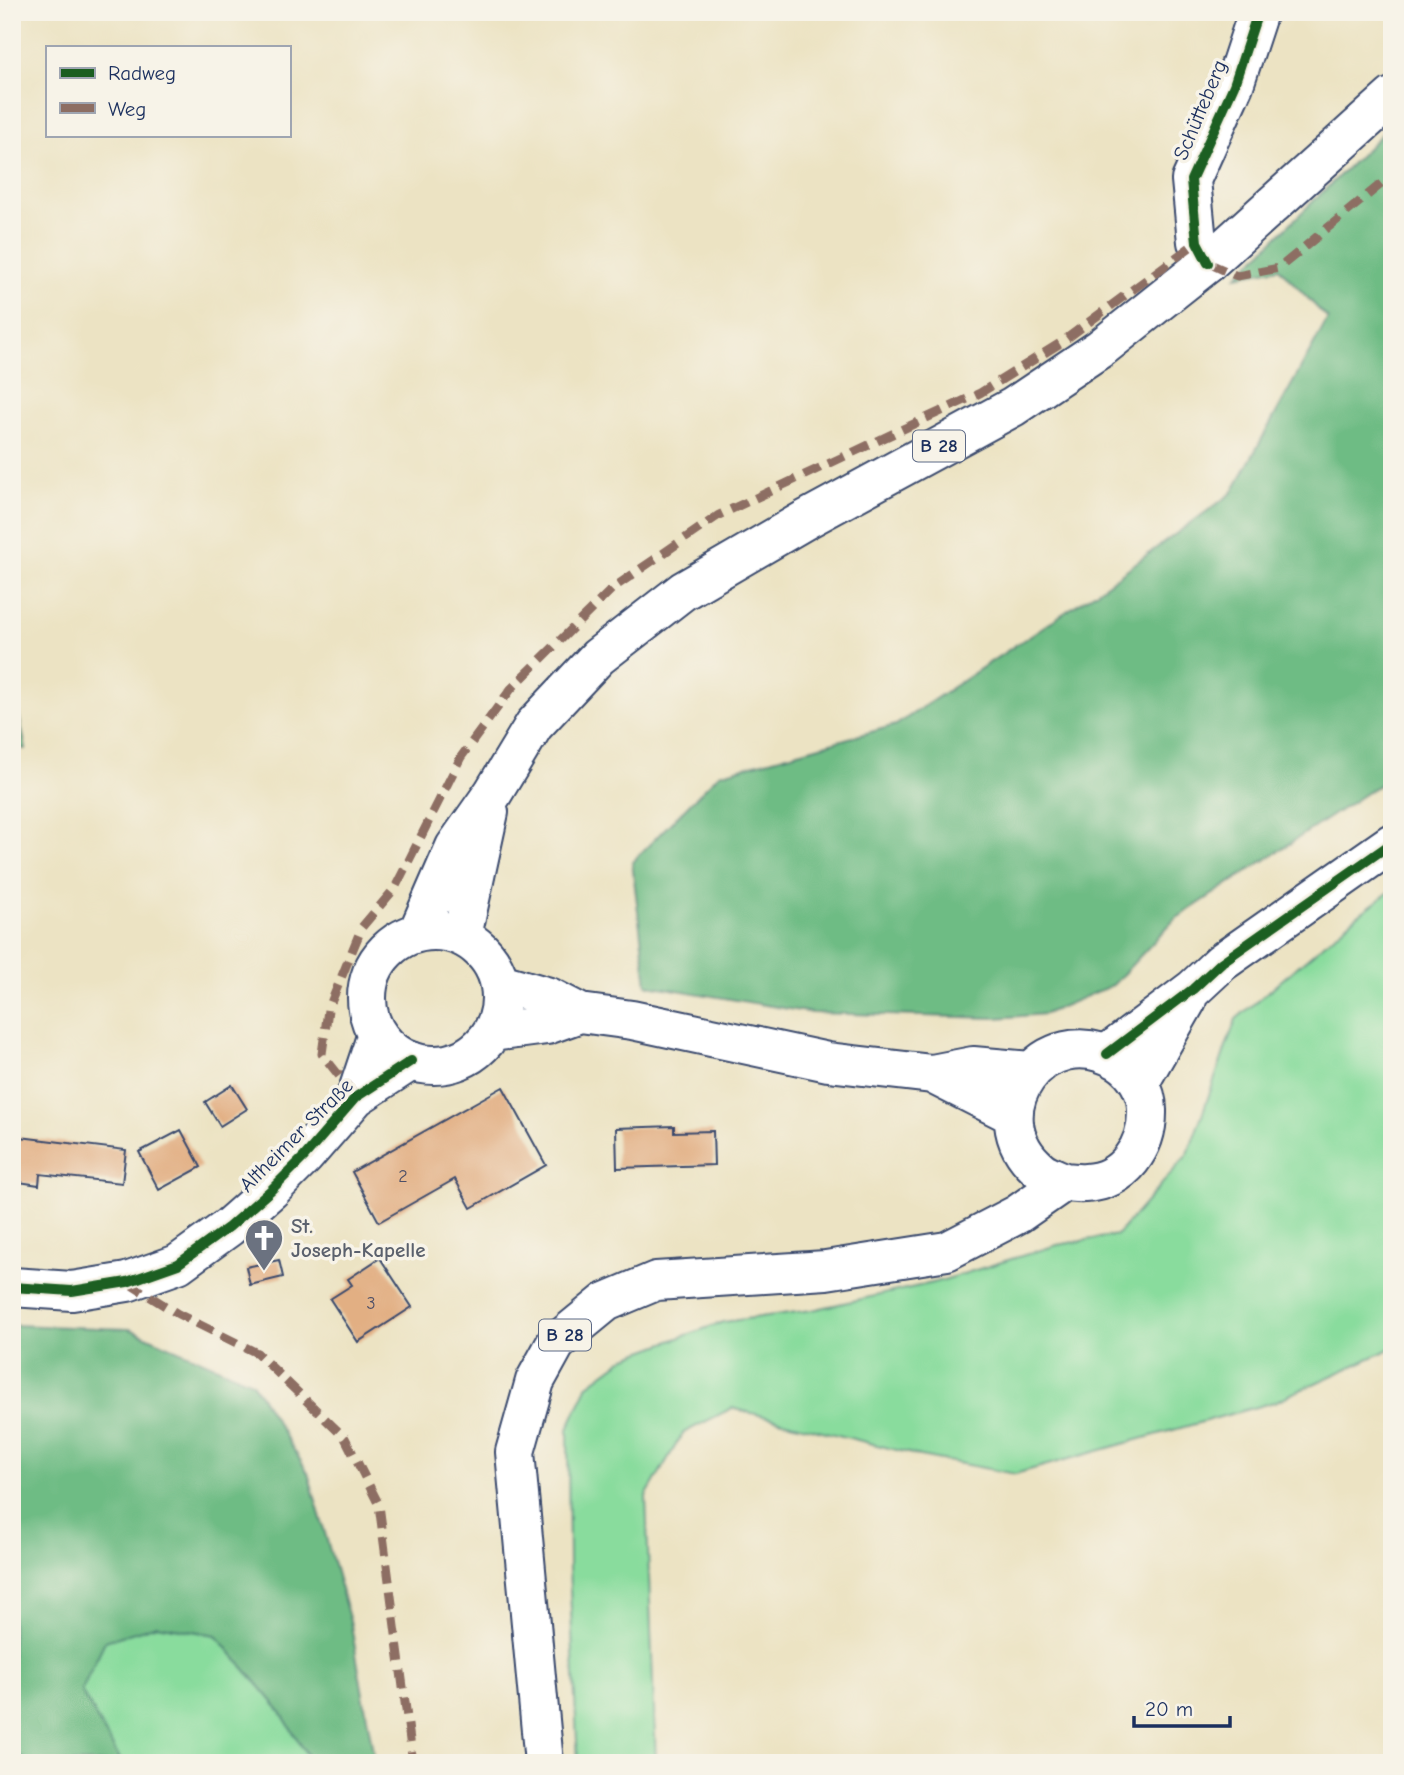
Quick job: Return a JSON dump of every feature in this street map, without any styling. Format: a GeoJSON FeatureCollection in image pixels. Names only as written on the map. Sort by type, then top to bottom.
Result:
{"type":"FeatureCollection","features":[{"type":"Feature","properties":{"kind":"main road","name":"Schütteberg"},"geometry":{"type":"LineString","coordinates":[[1208,262],[1197,242],[1191,180],[1234,85],[1258,12]]}},
{"type":"Feature","properties":{"kind":"main road","name":"B 28"},"geometry":{"type":"LineString","coordinates":[[418,932],[455,847],[493,793],[534,725],[598,657],[683,591],[805,520],[1013,407],[1101,348],[1208,262],[1392,97]]}},
{"type":"Feature","properties":{"kind":"main road","name":"B 28"},"geometry":{"type":"LineString","coordinates":[[461,936],[493,793]]}},
{"type":"Feature","properties":{"kind":"main road"},"geometry":{"type":"LineString","coordinates":[[1107,1054],[1193,989],[1222,962],[1392,843]]}},
{"type":"Feature","properties":{"kind":"main road"},"geometry":{"type":"LineString","coordinates":[[440,931],[461,936],[479,947],[493,963],[500,983],[501,1008],[492,1032],[477,1050],[457,1061],[434,1065],[411,1061],[391,1051],[377,1034],[368,1014],[367,993],[372,973],[383,954],[398,940],[418,932],[440,931]]}},
{"type":"Feature","properties":{"kind":"main road"},"geometry":{"type":"LineString","coordinates":[[500,983],[549,997],[580,1013],[632,1020],[828,1062],[932,1074],[973,1066],[1031,1070]]}},
{"type":"Feature","properties":{"kind":"main road"},"geometry":{"type":"LineString","coordinates":[[1140,1082],[1193,989]]}},
{"type":"Feature","properties":{"kind":"main road"},"geometry":{"type":"LineString","coordinates":[[492,1032],[547,1025],[580,1013]]}},
{"type":"Feature","properties":{"kind":"main road","name":"Altheimer Straße"},"geometry":{"type":"LineString","coordinates":[[356,1097],[377,1034]]}},
{"type":"Feature","properties":{"kind":"main road"},"geometry":{"type":"LineString","coordinates":[[1087,1049],[1107,1054],[1126,1065],[1140,1082],[1147,1104],[1148,1126],[1141,1148],[1127,1166],[1108,1178],[1087,1184],[1064,1182],[1041,1171],[1024,1153],[1016,1135],[1013,1115],[1018,1091],[1031,1070],[1047,1057],[1066,1050],[1087,1049]]}},
{"type":"Feature","properties":{"kind":"main road","name":"Altheimer Straße"},"geometry":{"type":"LineString","coordinates":[[12,1287],[72,1291],[127,1282],[178,1264],[229,1227],[271,1190],[356,1097],[411,1061]]}},
{"type":"Feature","properties":{"kind":"main road"},"geometry":{"type":"LineString","coordinates":[[932,1074],[1013,1115]]}},
{"type":"Feature","properties":{"kind":"main road","name":"B 28"},"geometry":{"type":"LineString","coordinates":[[983,1231],[1009,1188],[1024,1153]]}},
{"type":"Feature","properties":{"kind":"main road","name":"B 28"},"geometry":{"type":"LineString","coordinates":[[544,1763],[515,1452],[535,1381],[556,1343],[606,1302],[656,1281],[826,1270],[947,1251],[1018,1214],[1064,1182]]}},
{"type":"Feature","properties":{"kind":"green space"},"geometry":{"type":"Polygon","coordinates":[[[1392,124],[1392,776],[1174,920],[1113,985],[1045,1014],[996,1018],[812,1013],[647,985],[632,862],[719,774],[896,725],[1100,589],[1232,493],[1328,319],[1279,268],[1237,276],[1392,124]]]}},
{"type":"Feature","properties":{"kind":"green space"},"geometry":{"type":"Polygon","coordinates":[[[12,683],[26,749],[12,748],[12,683]]]}},
{"type":"Feature","properties":{"kind":"green space"},"geometry":{"type":"Polygon","coordinates":[[[1392,890],[1392,1348],[1274,1402],[1015,1474],[920,1456],[732,1408],[683,1433],[646,1496],[656,1763],[578,1763],[569,1567],[568,1429],[588,1385],[626,1357],[723,1322],[812,1310],[937,1282],[1057,1245],[1117,1235],[1188,1154],[1236,1019],[1357,916],[1392,890]]]}},
{"type":"Feature","properties":{"kind":"green space"},"geometry":{"type":"Polygon","coordinates":[[[12,1325],[130,1329],[252,1382],[308,1473],[351,1625],[375,1763],[312,1763],[279,1709],[216,1635],[157,1625],[105,1641],[81,1691],[122,1763],[29,1763],[12,1749],[12,1325]]]}},
{"type":"Feature","properties":{"kind":"green space"},"geometry":{"type":"Polygon","coordinates":[[[157,1625],[216,1635],[279,1709],[312,1763],[122,1763],[81,1692],[104,1641],[157,1625]]]}},
{"type":"Feature","properties":{"kind":"building"},"geometry":{"type":"Polygon","coordinates":[[[232,1085],[247,1109],[220,1126],[205,1102],[232,1085]]]}},
{"type":"Feature","properties":{"kind":"building"},"geometry":{"type":"Polygon","coordinates":[[[503,1087],[546,1165],[471,1208],[455,1179],[379,1222],[352,1172],[503,1087]]]}},
{"type":"Feature","properties":{"kind":"building"},"geometry":{"type":"Polygon","coordinates":[[[674,1126],[674,1132],[713,1131],[714,1165],[617,1168],[616,1128],[674,1126]]]}},
{"type":"Feature","properties":{"kind":"building"},"geometry":{"type":"Polygon","coordinates":[[[181,1130],[201,1167],[159,1190],[139,1152],[181,1130]]]}},
{"type":"Feature","properties":{"kind":"building"},"geometry":{"type":"Polygon","coordinates":[[[12,1136],[126,1150],[122,1183],[40,1174],[39,1185],[12,1181],[12,1136]]]}},
{"type":"Feature","properties":{"kind":"building"},"geometry":{"type":"Polygon","coordinates":[[[380,1258],[412,1307],[358,1342],[330,1299],[352,1285],[348,1279],[380,1258]]]}},
{"type":"Feature","properties":{"kind":"building","name":"St. Joseph-Kapelle"},"geometry":{"type":"Polygon","coordinates":[[[279,1260],[283,1277],[250,1285],[246,1267],[279,1260]]]}},
{"type":"Feature","properties":{"kind":"marked path"},"geometry":{"type":"LineString","coordinates":[[1208,263],[1237,276],[1279,268],[1392,175]]}},
{"type":"Feature","properties":{"kind":"marked path"},"geometry":{"type":"LineString","coordinates":[[356,1097],[322,1054],[328,1010],[362,927],[395,888],[461,757],[511,689],[613,588],[719,515],[980,393],[1062,342],[1197,242]]}},
{"type":"Feature","properties":{"kind":"marked path"},"geometry":{"type":"LineString","coordinates":[[127,1282],[178,1314],[257,1353],[345,1438],[379,1505],[413,1763]]}},
{"type":"Feature","properties":{"kind":"cycle path"},"geometry":{"type":"LineString","coordinates":[[1208,263],[1197,242],[1191,180],[1234,85],[1258,12]]}},
{"type":"Feature","properties":{"kind":"cycle path"},"geometry":{"type":"LineString","coordinates":[[1107,1054],[1193,989],[1222,962],[1392,843]]}},
{"type":"Feature","properties":{"kind":"cycle path"},"geometry":{"type":"LineString","coordinates":[[12,1287],[72,1291],[127,1282],[178,1264],[229,1227],[271,1190],[356,1097],[411,1061]]}},
{"type":"Feature","properties":{"kind":"place","name":"St. Joseph-Kapelle"},"geometry":{"type":"Point","coordinates":[264,1272]}}]}
